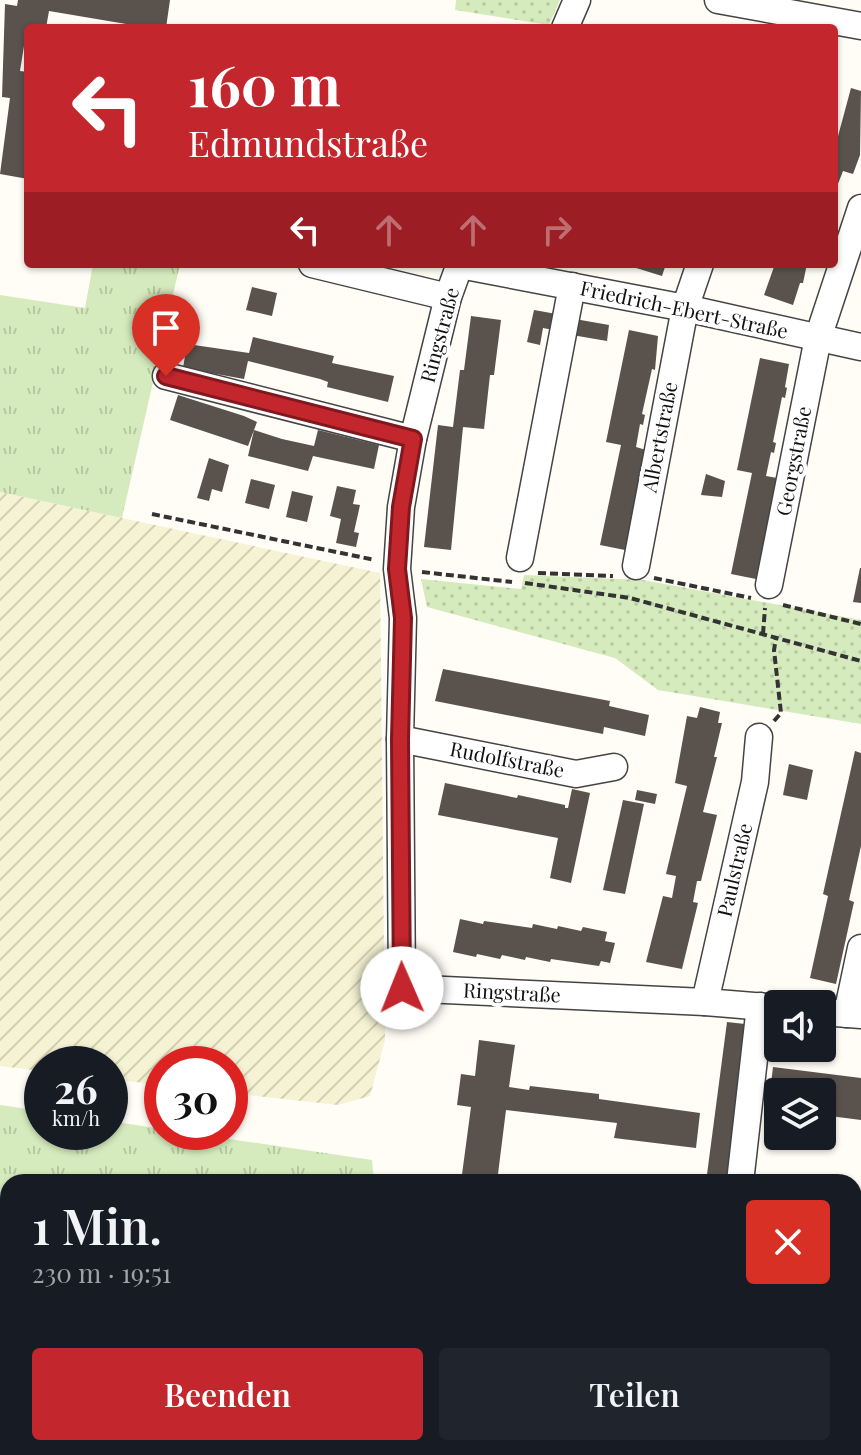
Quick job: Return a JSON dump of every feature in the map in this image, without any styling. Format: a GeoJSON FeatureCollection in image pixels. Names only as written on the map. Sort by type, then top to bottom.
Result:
{"type":"FeatureCollection","features":[{"type":"Feature","properties":{"kind":"street"},"geometry":{"type":"LineString","coordinates":[[567,24],[577,0]]}},
{"type":"Feature","properties":{"kind":"street"},"geometry":{"type":"LineString","coordinates":[[718,0],[861,26]]}},
{"type":"Feature","properties":{"kind":"street","name":"Georgstraße"},"geometry":{"type":"LineString","coordinates":[[767,596],[818,338],[861,208]]}},
{"type":"Feature","properties":{"kind":"street"},"geometry":{"type":"LineString","coordinates":[[328,268],[448,297]]}},
{"type":"Feature","properties":{"kind":"street","name":"Ringstraße"},"geometry":{"type":"LineString","coordinates":[[459,268],[448,297],[413,439],[401,507],[398,566],[403,618],[400,739],[402,988],[764,1007]]}},
{"type":"Feature","properties":{"kind":"street","name":"Friedrich-Ebert-Straße"},"geometry":{"type":"LineString","coordinates":[[480,268],[685,308],[861,347]]}},
{"type":"Feature","properties":{"kind":"street","name":"Albertstraße"},"geometry":{"type":"LineString","coordinates":[[633,573],[685,308],[699,268]]}},
{"type":"Feature","properties":{"kind":"street"},"geometry":{"type":"LineString","coordinates":[[520,558],[572,286]]}},
{"type":"Feature","properties":{"kind":"street"},"geometry":{"type":"LineString","coordinates":[[166,376],[413,439]]}},
{"type":"Feature","properties":{"kind":"street","name":"Paulstraße"},"geometry":{"type":"LineString","coordinates":[[705,1002],[755,782],[759,737]]}},
{"type":"Feature","properties":{"kind":"street","name":"Rudolfstraße"},"geometry":{"type":"LineString","coordinates":[[400,739],[576,774],[614,767]]}},
{"type":"Feature","properties":{"kind":"street"},"geometry":{"type":"LineString","coordinates":[[843,1014],[861,948]]}},
{"type":"Feature","properties":{"kind":"street"},"geometry":{"type":"LineString","coordinates":[[741,1174],[764,1037]]}},
{"type":"Feature","properties":{"kind":"path"},"geometry":{"type":"LineString","coordinates":[[152,514],[398,566],[630,598],[861,661]]}},
{"type":"Feature","properties":{"kind":"path"},"geometry":{"type":"LineString","coordinates":[[520,558],[517,571],[633,573],[767,596],[861,624]]}},
{"type":"Feature","properties":{"kind":"path"},"geometry":{"type":"LineString","coordinates":[[776,638],[774,650],[781,713]]}},
{"type":"Feature","properties":{"kind":"shaded area"},"geometry":{"type":"Polygon","coordinates":[[[0,492],[380,573],[385,1040],[370,1096],[338,1105],[248,1095],[248,1046],[144,1046],[144,1083],[128,1081],[128,1046],[24,1046],[24,1069],[0,1066],[0,492]]]}},
{"type":"Feature","properties":{"kind":"green space"},"geometry":{"type":"Polygon","coordinates":[[[456,0],[560,0],[549,24],[455,10],[456,0]]]}},
{"type":"Feature","properties":{"kind":"green space"},"geometry":{"type":"Polygon","coordinates":[[[92,268],[179,268],[122,518],[0,492],[0,295],[85,308],[92,268]]]}},
{"type":"Feature","properties":{"kind":"green space"},"geometry":{"type":"Polygon","coordinates":[[[524,575],[643,580],[861,620],[861,724],[658,690],[615,658],[427,607],[421,579],[521,589],[524,575]]]}},
{"type":"Feature","properties":{"kind":"green space"},"geometry":{"type":"Polygon","coordinates":[[[0,1105],[24,1108],[24,1150],[128,1150],[128,1124],[144,1126],[144,1150],[248,1150],[248,1142],[372,1160],[373,1174],[0,1174],[0,1105]]]}},
{"type":"Feature","properties":{"kind":"building"},"geometry":{"type":"Polygon","coordinates":[[[18,0],[170,0],[167,24],[126,24],[49,11],[47,24],[24,24],[20,71],[24,72],[24,178],[0,174],[10,98],[2,97],[5,4],[17,6],[18,0]]]}},
{"type":"Feature","properties":{"kind":"building"},"geometry":{"type":"Polygon","coordinates":[[[851,88],[861,91],[860,155],[853,174],[843,171],[838,184],[838,136],[851,88]]]}},
{"type":"Feature","properties":{"kind":"building"},"geometry":{"type":"Polygon","coordinates":[[[636,268],[665,268],[662,276],[636,268]]]}},
{"type":"Feature","properties":{"kind":"building"},"geometry":{"type":"Polygon","coordinates":[[[774,268],[806,268],[793,305],[764,295],[774,268]]]}},
{"type":"Feature","properties":{"kind":"building"},"geometry":{"type":"Polygon","coordinates":[[[252,287],[277,293],[272,316],[246,310],[252,287]]]}},
{"type":"Feature","properties":{"kind":"building"},"geometry":{"type":"Polygon","coordinates":[[[534,310],[562,315],[558,331],[543,328],[540,345],[527,342],[534,310]]]}},
{"type":"Feature","properties":{"kind":"building"},"geometry":{"type":"Polygon","coordinates":[[[471,316],[501,320],[484,429],[463,427],[451,550],[424,547],[438,425],[453,427],[471,316]]]}},
{"type":"Feature","properties":{"kind":"building"},"geometry":{"type":"Polygon","coordinates":[[[575,319],[609,325],[607,341],[572,335],[575,319]]]}},
{"type":"Feature","properties":{"kind":"building"},"geometry":{"type":"Polygon","coordinates":[[[629,330],[658,336],[655,370],[652,369],[642,414],[645,415],[643,425],[640,424],[636,447],[646,450],[625,550],[600,545],[621,445],[606,442],[629,330]]]}},
{"type":"Feature","properties":{"kind":"building"},"geometry":{"type":"Polygon","coordinates":[[[253,337],[334,356],[332,363],[394,376],[388,402],[327,387],[328,382],[320,379],[248,361],[244,379],[183,368],[187,344],[249,353],[253,337]]]}},
{"type":"Feature","properties":{"kind":"building"},"geometry":{"type":"Polygon","coordinates":[[[760,358],[789,364],[785,398],[782,397],[773,442],[776,443],[774,453],[771,452],[766,476],[777,478],[756,579],[731,574],[752,473],[737,470],[760,358]]]}},
{"type":"Feature","properties":{"kind":"building"},"geometry":{"type":"Polygon","coordinates":[[[178,395],[257,422],[248,446],[170,420],[178,395]]]}},
{"type":"Feature","properties":{"kind":"building"},"geometry":{"type":"Polygon","coordinates":[[[254,430],[314,446],[318,430],[379,445],[374,469],[313,456],[308,471],[248,456],[254,430]]]}},
{"type":"Feature","properties":{"kind":"building"},"geometry":{"type":"Polygon","coordinates":[[[209,458],[229,465],[222,492],[212,489],[209,501],[197,498],[209,458]]]}},
{"type":"Feature","properties":{"kind":"building"},"geometry":{"type":"Polygon","coordinates":[[[706,474],[725,481],[722,497],[701,495],[706,474]]]}},
{"type":"Feature","properties":{"kind":"building"},"geometry":{"type":"Polygon","coordinates":[[[251,479],[275,485],[269,509],[245,503],[251,479]]]}},
{"type":"Feature","properties":{"kind":"building"},"geometry":{"type":"Polygon","coordinates":[[[337,486],[356,490],[353,504],[360,505],[354,532],[359,533],[356,547],[336,543],[341,519],[330,516],[337,486]]]}},
{"type":"Feature","properties":{"kind":"building"},"geometry":{"type":"Polygon","coordinates":[[[292,491],[313,496],[307,522],[286,517],[292,491]]]}},
{"type":"Feature","properties":{"kind":"building"},"geometry":{"type":"Polygon","coordinates":[[[861,568],[861,603],[853,602],[861,568]]]}},
{"type":"Feature","properties":{"kind":"building"},"geometry":{"type":"Polygon","coordinates":[[[443,669],[610,701],[609,706],[649,715],[645,736],[604,727],[603,734],[435,701],[443,669]]]}},
{"type":"Feature","properties":{"kind":"building"},"geometry":{"type":"Polygon","coordinates":[[[700,707],[720,712],[718,723],[722,723],[703,812],[717,815],[701,881],[697,881],[693,902],[698,903],[682,969],[646,962],[663,896],[672,898],[676,876],[666,874],[687,786],[675,783],[687,716],[697,718],[700,707]]]}},
{"type":"Feature","properties":{"kind":"building"},"geometry":{"type":"Polygon","coordinates":[[[855,751],[861,753],[861,846],[849,900],[854,902],[836,984],[810,978],[828,896],[823,894],[855,751]]]}},
{"type":"Feature","properties":{"kind":"building"},"geometry":{"type":"Polygon","coordinates":[[[789,764],[813,770],[807,800],[783,795],[789,764]]]}},
{"type":"Feature","properties":{"kind":"building"},"geometry":{"type":"Polygon","coordinates":[[[445,783],[517,798],[518,795],[565,805],[565,808],[568,808],[572,789],[590,793],[571,883],[550,878],[558,838],[438,815],[445,783]]]}},
{"type":"Feature","properties":{"kind":"building"},"geometry":{"type":"Polygon","coordinates":[[[637,790],[657,794],[655,804],[635,800],[637,790]]]}},
{"type":"Feature","properties":{"kind":"building"},"geometry":{"type":"Polygon","coordinates":[[[623,800],[644,804],[625,894],[603,890],[623,800]]]}},
{"type":"Feature","properties":{"kind":"building"},"geometry":{"type":"Polygon","coordinates":[[[460,919],[532,928],[533,924],[581,931],[583,927],[607,932],[605,941],[615,943],[610,963],[601,961],[599,966],[502,955],[500,959],[477,954],[476,957],[453,952],[460,919]]]}},
{"type":"Feature","properties":{"kind":"building"},"geometry":{"type":"Polygon","coordinates":[[[727,1022],[745,1024],[727,1174],[707,1174],[727,1022]]]}},
{"type":"Feature","properties":{"kind":"building"},"geometry":{"type":"Polygon","coordinates":[[[479,1040],[515,1045],[509,1087],[529,1090],[530,1086],[599,1094],[599,1099],[700,1113],[696,1148],[614,1138],[617,1123],[506,1110],[498,1174],[462,1174],[471,1107],[457,1105],[461,1074],[475,1076],[479,1040]]]}},
{"type":"Feature","properties":{"kind":"building"},"geometry":{"type":"Polygon","coordinates":[[[773,1067],[861,1078],[861,1120],[836,1117],[836,1078],[772,1078],[773,1067]]]}},
{"type":"Feature","properties":{"kind":"route"},"geometry":{"type":"LineString","coordinates":[[166,376],[413,439],[401,507],[397,569],[403,618],[400,739],[402,988]]}}]}
